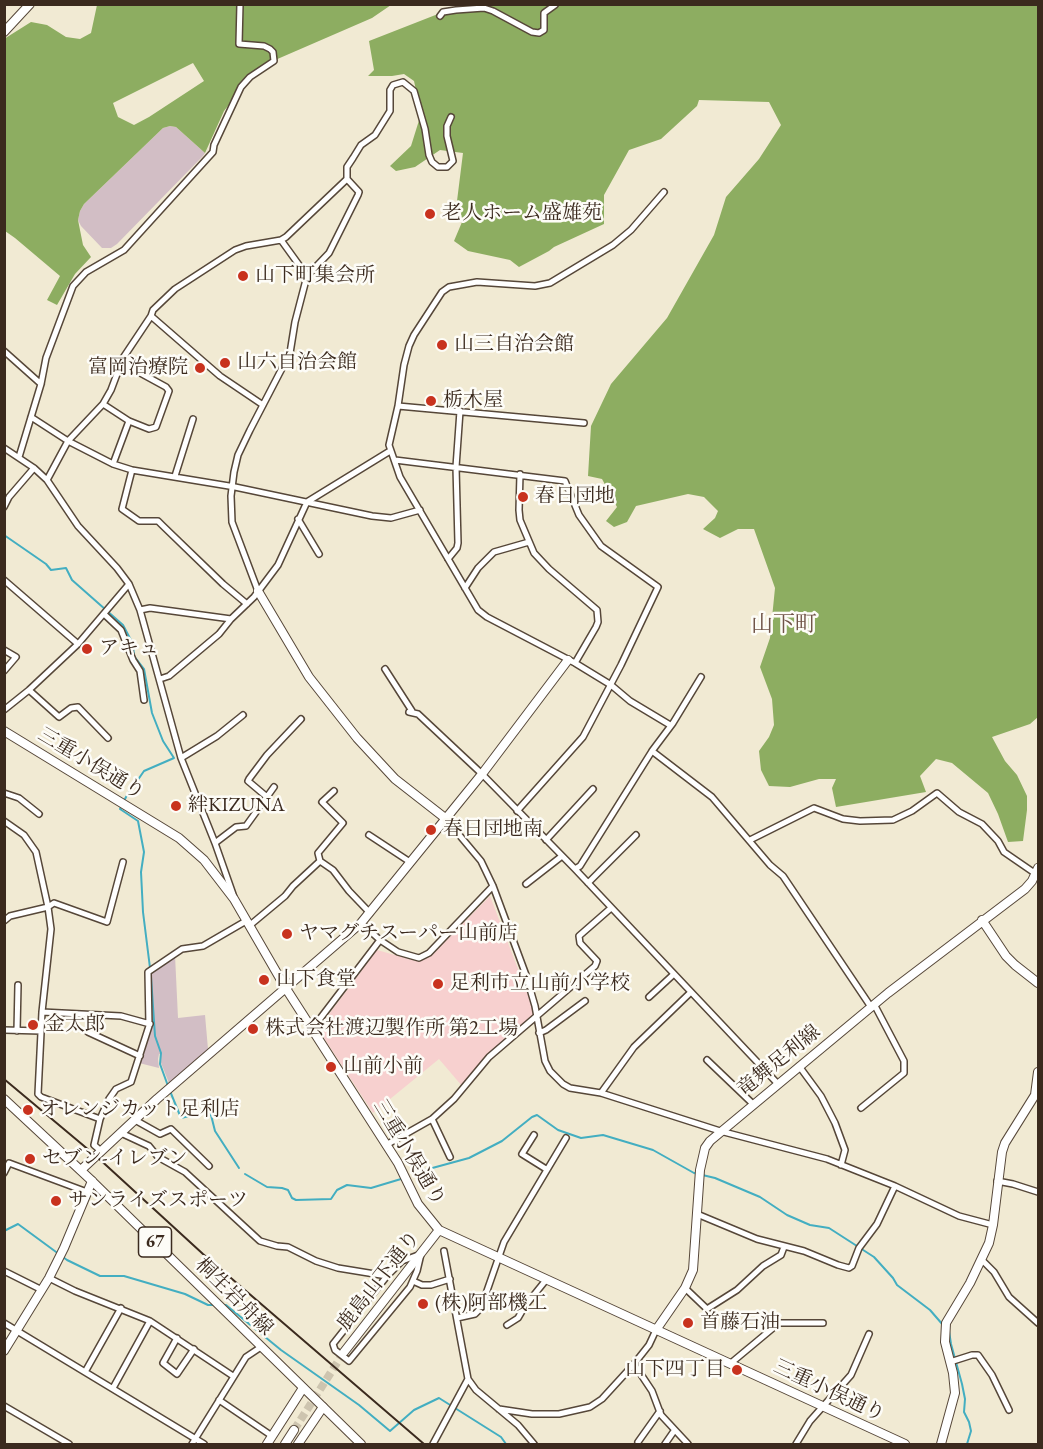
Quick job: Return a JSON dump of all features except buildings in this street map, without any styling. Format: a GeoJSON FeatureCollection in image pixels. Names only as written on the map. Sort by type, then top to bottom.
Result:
{"type":"FeatureCollection","features":[{"type":"Feature","properties":{"kind":"main road","name":"桐生岩舟線"},"geometry":{"type":"LineString","coordinates":[[4,1099],[81,1170],[362,1444]]}},
{"type":"Feature","properties":{"kind":"street"},"geometry":{"type":"LineString","coordinates":[[4,32],[30,4]]}},
{"type":"Feature","properties":{"kind":"street"},"geometry":{"type":"LineString","coordinates":[[19,457],[41,384],[46,358],[74,286],[86,272],[124,250],[213,152],[214,145],[242,87],[250,77],[274,61],[273,52],[264,46],[239,44],[240,4]]}},
{"type":"Feature","properties":{"kind":"street"},"geometry":{"type":"LineString","coordinates":[[440,16],[443,12],[484,8],[532,32],[540,33],[544,30],[544,13],[555,5]]}},
{"type":"Feature","properties":{"kind":"street"},"geometry":{"type":"LineString","coordinates":[[451,117],[447,126],[447,136],[453,161],[447,167],[438,167],[429,155],[425,129],[414,92],[406,83],[399,82],[390,90],[390,111],[375,135],[362,145],[347,167],[347,178],[359,192],[358,195],[329,253],[308,276],[295,322],[290,353],[238,455],[231,487],[232,522],[258,591],[309,677],[357,738],[395,778],[446,818],[481,861],[493,886],[526,975],[545,1061],[556,1078],[570,1088],[601,1093],[720,1131],[805,1152],[895,1186],[959,1216],[993,1225]]}},
{"type":"Feature","properties":{"kind":"street"},"geometry":{"type":"LineString","coordinates":[[48,480],[68,441],[103,404],[123,358],[153,310],[176,289],[222,257],[246,246],[281,240],[347,178]]}},
{"type":"Feature","properties":{"kind":"street"},"geometry":{"type":"LineString","coordinates":[[664,192],[631,230],[613,245],[550,283],[535,286],[477,282],[446,289],[409,346],[389,441],[390,451],[400,477],[478,610],[611,685],[630,701],[670,725]]}},
{"type":"Feature","properties":{"kind":"street"},"geometry":{"type":"LineString","coordinates":[[281,240],[308,276]]}},
{"type":"Feature","properties":{"kind":"street"},"geometry":{"type":"LineString","coordinates":[[151,316],[220,376],[263,405]]}},
{"type":"Feature","properties":{"kind":"street"},"geometry":{"type":"LineString","coordinates":[[4,351],[41,384]]}},
{"type":"Feature","properties":{"kind":"street"},"geometry":{"type":"LineString","coordinates":[[103,404],[129,421],[154,429],[170,391],[122,363]]}},
{"type":"Feature","properties":{"kind":"street"},"geometry":{"type":"LineString","coordinates":[[398,406],[584,423]]}},
{"type":"Feature","properties":{"kind":"street"},"geometry":{"type":"LineString","coordinates":[[448,559],[457,548],[458,543],[456,467],[460,411]]}},
{"type":"Feature","properties":{"kind":"street"},"geometry":{"type":"LineString","coordinates":[[31,417],[68,441],[113,464],[132,470],[307,501],[372,516],[391,518],[420,510]]}},
{"type":"Feature","properties":{"kind":"street"},"geometry":{"type":"LineString","coordinates":[[175,476],[193,419]]}},
{"type":"Feature","properties":{"kind":"street"},"geometry":{"type":"LineString","coordinates":[[113,464],[129,421]]}},
{"type":"Feature","properties":{"kind":"street"},"geometry":{"type":"LineString","coordinates":[[4,448],[48,480],[78,526],[129,584],[140,610],[181,758],[215,843],[234,899]]}},
{"type":"Feature","properties":{"kind":"street"},"geometry":{"type":"LineString","coordinates":[[159,679],[169,676],[219,634],[258,591],[278,565],[307,501],[390,451]]}},
{"type":"Feature","properties":{"kind":"street"},"geometry":{"type":"LineString","coordinates":[[395,460],[565,481],[579,515],[600,546],[658,587],[611,685],[580,742],[517,811]]}},
{"type":"Feature","properties":{"kind":"street"},"geometry":{"type":"LineString","coordinates":[[4,507],[7,496],[34,468]]}},
{"type":"Feature","properties":{"kind":"street"},"geometry":{"type":"LineString","coordinates":[[132,470],[122,508],[139,521],[158,521],[247,604]]}},
{"type":"Feature","properties":{"kind":"street"},"geometry":{"type":"LineString","coordinates":[[81,1170],[370,913],[572,662],[596,627],[597,610],[542,562],[523,530],[519,510],[520,474]]}},
{"type":"Feature","properties":{"kind":"street"},"geometry":{"type":"LineString","coordinates":[[298,519],[319,554]]}},
{"type":"Feature","properties":{"kind":"street"},"geometry":{"type":"LineString","coordinates":[[465,588],[478,568],[494,552],[529,542]]}},
{"type":"Feature","properties":{"kind":"street"},"geometry":{"type":"LineString","coordinates":[[4,580],[78,644]]}},
{"type":"Feature","properties":{"kind":"street"},"geometry":{"type":"LineString","coordinates":[[4,710],[78,644],[129,584]]}},
{"type":"Feature","properties":{"kind":"street"},"geometry":{"type":"LineString","coordinates":[[140,610],[150,608],[231,620]]}},
{"type":"Feature","properties":{"kind":"street"},"geometry":{"type":"LineString","coordinates":[[104,614],[121,630],[140,671],[144,700]]}},
{"type":"Feature","properties":{"kind":"street"},"geometry":{"type":"LineString","coordinates":[[4,650],[16,657],[4,671]]}},
{"type":"Feature","properties":{"kind":"street"},"geometry":{"type":"LineString","coordinates":[[385,669],[410,712],[418,714],[482,774],[778,1083]]}},
{"type":"Feature","properties":{"kind":"street"},"geometry":{"type":"LineString","coordinates":[[575,869],[580,866],[701,676]]}},
{"type":"Feature","properties":{"kind":"street"},"geometry":{"type":"LineString","coordinates":[[29,690],[59,717],[71,708],[78,707],[108,738]]}},
{"type":"Feature","properties":{"kind":"street"},"geometry":{"type":"LineString","coordinates":[[181,758],[199,748],[243,715]]}},
{"type":"Feature","properties":{"kind":"street"},"geometry":{"type":"LineString","coordinates":[[267,797],[248,781],[267,755],[301,719]]}},
{"type":"Feature","properties":{"kind":"street","name":"三重小俣通り"},"geometry":{"type":"LineString","coordinates":[[4,731],[179,838],[204,860],[234,899],[310,1028],[398,1163],[418,1204],[439,1230],[905,1444]]}},
{"type":"Feature","properties":{"kind":"street"},"geometry":{"type":"LineString","coordinates":[[651,752],[712,797],[770,865],[783,876],[873,1006],[904,1061],[904,1073],[861,1108]]}},
{"type":"Feature","properties":{"kind":"street"},"geometry":{"type":"LineString","coordinates":[[215,843],[236,827],[246,826],[274,787]]}},
{"type":"Feature","properties":{"kind":"street"},"geometry":{"type":"LineString","coordinates":[[546,840],[592,789]]}},
{"type":"Feature","properties":{"kind":"street"},"geometry":{"type":"LineString","coordinates":[[334,791],[322,802],[343,823],[318,853],[320,861],[333,870],[348,891],[370,913]]}},
{"type":"Feature","properties":{"kind":"street"},"geometry":{"type":"LineString","coordinates":[[4,793],[19,798],[39,814]]}},
{"type":"Feature","properties":{"kind":"street"},"geometry":{"type":"LineString","coordinates":[[750,840],[813,808],[843,819],[893,820],[937,793],[959,812],[982,824],[1013,860],[1037,871]]}},
{"type":"Feature","properties":{"kind":"street"},"geometry":{"type":"LineString","coordinates":[[4,821],[18,829],[36,852],[51,929],[42,1012],[38,1094],[100,1119]]}},
{"type":"Feature","properties":{"kind":"street"},"geometry":{"type":"LineString","coordinates":[[369,835],[410,862]]}},
{"type":"Feature","properties":{"kind":"street"},"geometry":{"type":"LineString","coordinates":[[588,883],[636,836]]}},
{"type":"Feature","properties":{"kind":"street"},"geometry":{"type":"LineString","coordinates":[[526,884],[561,856]]}},
{"type":"Feature","properties":{"kind":"street"},"geometry":{"type":"LineString","coordinates":[[101,1151],[94,1145],[100,1119],[116,1089],[131,1082],[150,1024],[148,972],[182,949],[203,946],[248,923],[285,896],[320,861]]}},
{"type":"Feature","properties":{"kind":"street"},"geometry":{"type":"LineString","coordinates":[[4,921],[10,916],[48,907],[54,903],[107,922],[123,862]]}},
{"type":"Feature","properties":{"kind":"street","name":"竜舞足利線"},"geometry":{"type":"LineString","coordinates":[[657,1330],[685,1288],[693,1269],[703,1155],[710,1141],[873,1006],[982,920],[1008,903],[1030,884],[1037,871]]}},
{"type":"Feature","properties":{"kind":"street"},"geometry":{"type":"LineString","coordinates":[[360,923],[398,952],[419,958],[429,954],[493,886]]}},
{"type":"Feature","properties":{"kind":"street"},"geometry":{"type":"LineString","coordinates":[[386,1145],[432,1119],[454,1099],[489,1057],[595,966],[597,961],[580,944],[579,936],[611,908]]}},
{"type":"Feature","properties":{"kind":"street"},"geometry":{"type":"LineString","coordinates":[[982,920],[1006,956],[1038,983]]}},
{"type":"Feature","properties":{"kind":"street"},"geometry":{"type":"LineString","coordinates":[[310,1028],[319,1020],[380,940]]}},
{"type":"Feature","properties":{"kind":"street"},"geometry":{"type":"LineString","coordinates":[[649,997],[674,974]]}},
{"type":"Feature","properties":{"kind":"street"},"geometry":{"type":"LineString","coordinates":[[17,1031],[18,986]]}},
{"type":"Feature","properties":{"kind":"street"},"geometry":{"type":"LineString","coordinates":[[601,1093],[634,1047],[691,992]]}},
{"type":"Feature","properties":{"kind":"street"},"geometry":{"type":"LineString","coordinates":[[539,1033],[585,1001]]}},
{"type":"Feature","properties":{"kind":"street"},"geometry":{"type":"LineString","coordinates":[[42,1012],[121,1016],[150,1024]]}},
{"type":"Feature","properties":{"kind":"street"},"geometry":{"type":"LineString","coordinates":[[4,1030],[41,1031]]}},
{"type":"Feature","properties":{"kind":"street"},"geometry":{"type":"LineString","coordinates":[[88,1032],[140,1056]]}},
{"type":"Feature","properties":{"kind":"street"},"geometry":{"type":"LineString","coordinates":[[707,1060],[753,1104]]}},
{"type":"Feature","properties":{"kind":"street"},"geometry":{"type":"LineString","coordinates":[[799,1066],[821,1096],[835,1124],[845,1150],[841,1165]]}},
{"type":"Feature","properties":{"kind":"street"},"geometry":{"type":"LineString","coordinates":[[941,1444],[955,1393],[945,1335],[946,1323],[989,1244],[997,1181],[1005,1143],[1031,1104],[1035,1095],[1038,1072]]}},
{"type":"Feature","properties":{"kind":"street"},"geometry":{"type":"LineString","coordinates":[[432,1119],[450,1157]]}},
{"type":"Feature","properties":{"kind":"street"},"geometry":{"type":"LineString","coordinates":[[135,1120],[160,1134],[171,1129],[209,1166]]}},
{"type":"Feature","properties":{"kind":"street"},"geometry":{"type":"LineString","coordinates":[[121,1133],[149,1146],[158,1156],[185,1172],[261,1241],[288,1247],[316,1261],[338,1268],[387,1276]]}},
{"type":"Feature","properties":{"kind":"street"},"geometry":{"type":"LineString","coordinates":[[534,1136],[522,1154],[546,1169]]}},
{"type":"Feature","properties":{"kind":"street"},"geometry":{"type":"LineString","coordinates":[[457,1318],[475,1314],[481,1308],[498,1258],[513,1226],[566,1138]]}},
{"type":"Feature","properties":{"kind":"street"},"geometry":{"type":"LineString","coordinates":[[4,1173],[9,1163],[87,1192]]}},
{"type":"Feature","properties":{"kind":"street"},"geometry":{"type":"LineString","coordinates":[[4,1351],[49,1278],[92,1181]]}},
{"type":"Feature","properties":{"kind":"street"},"geometry":{"type":"LineString","coordinates":[[997,1181],[1038,1192]]}},
{"type":"Feature","properties":{"kind":"street"},"geometry":{"type":"LineString","coordinates":[[697,1214],[729,1229],[804,1251],[849,1268],[859,1248],[877,1224],[895,1186]]}},
{"type":"Feature","properties":{"kind":"street","name":"鹿島山下通り"},"geometry":{"type":"LineString","coordinates":[[344,1352],[439,1230]]}},
{"type":"Feature","properties":{"kind":"street"},"geometry":{"type":"LineString","coordinates":[[685,1288],[707,1309],[737,1290],[763,1266],[781,1255],[784,1247]]}},
{"type":"Feature","properties":{"kind":"street"},"geometry":{"type":"LineString","coordinates":[[444,1251],[468,1379],[476,1390],[518,1425],[534,1444]]}},
{"type":"Feature","properties":{"kind":"street"},"geometry":{"type":"LineString","coordinates":[[421,1254],[413,1281],[349,1361],[335,1350],[333,1344],[387,1276],[402,1261],[421,1254]]}},
{"type":"Feature","properties":{"kind":"street"},"geometry":{"type":"LineString","coordinates":[[982,1260],[994,1272],[1010,1297],[1038,1323]]}},
{"type":"Feature","properties":{"kind":"street"},"geometry":{"type":"LineString","coordinates":[[4,1271],[42,1290]]}},
{"type":"Feature","properties":{"kind":"street"},"geometry":{"type":"LineString","coordinates":[[49,1278],[75,1292],[150,1321],[233,1376]]}},
{"type":"Feature","properties":{"kind":"street"},"geometry":{"type":"LineString","coordinates":[[413,1281],[422,1285],[431,1285],[450,1279]]}},
{"type":"Feature","properties":{"kind":"street"},"geometry":{"type":"LineString","coordinates":[[507,1325],[518,1318],[546,1280]]}},
{"type":"Feature","properties":{"kind":"street"},"geometry":{"type":"LineString","coordinates":[[85,1372],[121,1308]]}},
{"type":"Feature","properties":{"kind":"street"},"geometry":{"type":"LineString","coordinates":[[113,1388],[150,1321]]}},
{"type":"Feature","properties":{"kind":"street"},"geometry":{"type":"LineString","coordinates":[[4,1323],[204,1444]]}},
{"type":"Feature","properties":{"kind":"street"},"geometry":{"type":"LineString","coordinates":[[731,1363],[779,1323],[823,1323]]}},
{"type":"Feature","properties":{"kind":"street"},"geometry":{"type":"LineString","coordinates":[[498,1409],[532,1414],[559,1414],[590,1407],[602,1399],[634,1364],[657,1330]]}},
{"type":"Feature","properties":{"kind":"street"},"geometry":{"type":"LineString","coordinates":[[796,1444],[810,1421],[851,1375],[869,1334]]}},
{"type":"Feature","properties":{"kind":"street"},"geometry":{"type":"LineString","coordinates":[[177,1338],[163,1363],[177,1374],[194,1349]]}},
{"type":"Feature","properties":{"kind":"street"},"geometry":{"type":"LineString","coordinates":[[192,1444],[246,1357],[261,1347]]}},
{"type":"Feature","properties":{"kind":"street"},"geometry":{"type":"LineString","coordinates":[[950,1362],[972,1354],[978,1355],[996,1381],[1010,1410]]}},
{"type":"Feature","properties":{"kind":"street"},"geometry":{"type":"LineString","coordinates":[[634,1364],[652,1391],[660,1411],[674,1431],[688,1444]]}},
{"type":"Feature","properties":{"kind":"street"},"geometry":{"type":"LineString","coordinates":[[433,1444],[468,1379]]}},
{"type":"Feature","properties":{"kind":"street"},"geometry":{"type":"LineString","coordinates":[[267,1444],[303,1388]]}},
{"type":"Feature","properties":{"kind":"street"},"geometry":{"type":"LineString","coordinates":[[219,1400],[272,1436]]}},
{"type":"Feature","properties":{"kind":"street"},"geometry":{"type":"LineString","coordinates":[[4,1406],[69,1444]]}},
{"type":"Feature","properties":{"kind":"street"},"geometry":{"type":"LineString","coordinates":[[298,1444],[323,1407]]}},
{"type":"Feature","properties":{"kind":"street"},"geometry":{"type":"LineString","coordinates":[[638,1442],[660,1411]]}},
{"type":"Feature","properties":{"kind":"street"},"geometry":{"type":"LineString","coordinates":[[285,1444],[294,1430]]}},
{"type":"Feature","properties":{"kind":"street"},"geometry":{"type":"LineString","coordinates":[[665,1444],[674,1431]]}},
{"type":"Feature","properties":{"kind":"shaded area"},"geometry":{"type":"Polygon","coordinates":[[[176,127],[205,153],[117,244],[111,248],[102,248],[81,226],[78,220],[80,211],[84,204],[163,128],[176,127]]]}},
{"type":"Feature","properties":{"kind":"shaded area","name":"足利市立山前小学校"},"geometry":{"type":"Polygon","coordinates":[[[490,896],[533,1008],[533,1015],[524,1024],[512,1028],[511,1033],[487,1055],[462,1086],[439,1059],[373,1113],[318,1029],[377,950],[416,961],[432,955],[490,896]]]}},
{"type":"Feature","properties":{"kind":"shaded area"},"geometry":{"type":"Polygon","coordinates":[[[175,955],[178,1018],[205,1015],[208,1049],[169,1083],[161,1063],[161,1054],[158,1059],[159,1068],[139,1063],[152,1021],[150,973],[175,955]]]}},
{"type":"Feature","properties":{"kind":"green space"},"geometry":{"type":"Polygon","coordinates":[[[97,5],[391,5],[372,18],[259,67],[224,111],[205,153],[176,127],[163,128],[84,204],[78,220],[83,245],[91,257],[75,274],[57,305],[47,300],[60,276],[5,231],[4,39],[31,22],[47,25],[66,37],[80,39],[91,33],[97,5]],[[193,63],[113,103],[118,117],[134,125],[204,81],[193,63]]]}},
{"type":"Feature","properties":{"kind":"green space"},"geometry":{"type":"Polygon","coordinates":[[[461,5],[1038,5],[1038,717],[1030,724],[992,737],[1005,761],[1017,775],[1027,796],[1023,841],[1008,842],[988,793],[952,763],[936,759],[920,776],[926,792],[836,807],[832,788],[836,779],[819,779],[790,787],[769,786],[761,770],[759,751],[774,725],[772,699],[760,667],[770,638],[775,588],[754,529],[738,529],[720,538],[703,529],[715,518],[718,511],[704,497],[688,494],[636,506],[627,522],[614,527],[606,521],[617,507],[602,479],[588,476],[591,426],[611,384],[667,318],[714,235],[726,197],[759,159],[781,125],[769,102],[699,100],[697,106],[661,139],[629,150],[604,195],[604,224],[554,247],[519,267],[510,260],[468,251],[454,241],[462,222],[456,209],[463,153],[440,150],[415,167],[396,171],[390,166],[411,146],[421,114],[414,81],[404,74],[368,76],[374,70],[369,41],[461,5]]]}},
{"type":"Feature","properties":{"kind":"waterway"},"geometry":{"type":"LineString","coordinates":[[4,535],[46,564],[51,570],[66,568],[72,580],[123,625],[133,644],[134,656],[144,669],[152,713],[163,741],[174,758],[144,771],[120,809],[138,821],[144,852],[141,872],[143,912],[150,968]]}},
{"type":"Feature","properties":{"kind":"waterway"},"geometry":{"type":"LineString","coordinates":[[151,977],[155,1036],[161,1053],[160,1064],[168,1086]]}},
{"type":"Feature","properties":{"kind":"waterway"},"geometry":{"type":"LineString","coordinates":[[170,1091],[181,1118],[210,1111],[215,1131],[239,1168]]}},
{"type":"Feature","properties":{"kind":"waterway"},"geometry":{"type":"LineString","coordinates":[[414,1173],[469,1158],[502,1141],[537,1115],[558,1130],[581,1138],[603,1135],[653,1150],[694,1173],[715,1178],[760,1197],[787,1215],[810,1225],[829,1228],[874,1257],[897,1285],[930,1310],[943,1325]]}},
{"type":"Feature","properties":{"kind":"waterway"},"geometry":{"type":"LineString","coordinates":[[245,1174],[267,1187],[288,1190],[292,1198],[296,1200],[331,1199],[337,1190],[347,1185],[371,1188],[401,1179]]}},
{"type":"Feature","properties":{"kind":"waterway"},"geometry":{"type":"LineString","coordinates":[[4,1231],[18,1224],[67,1260],[100,1276],[124,1276],[185,1294],[208,1305],[214,1305]]}},
{"type":"Feature","properties":{"kind":"waterway"},"geometry":{"type":"LineString","coordinates":[[222,1305],[226,1305],[281,1350],[359,1405],[390,1431],[414,1410],[439,1398],[501,1437],[506,1444]]}},
{"type":"Feature","properties":{"kind":"waterway"},"geometry":{"type":"LineString","coordinates":[[949,1331],[965,1399],[964,1412],[971,1431],[967,1444]]}},
{"type":"Feature","properties":{"kind":"tunnel"},"geometry":{"type":"LineString","coordinates":[[294,1430],[344,1352]]}},
{"type":"Feature","properties":{"kind":"railway"},"geometry":{"type":"LineString","coordinates":[[4,1079],[96,1156],[203,1254],[424,1444]]}},
{"type":"Feature","properties":{"kind":"place","name":"老人ホーム盛雄苑"},"geometry":{"type":"Point","coordinates":[430,214]}},
{"type":"Feature","properties":{"kind":"place","name":"山下町集会所"},"geometry":{"type":"Point","coordinates":[243,276]}},
{"type":"Feature","properties":{"kind":"place","name":"山三自治会館"},"geometry":{"type":"Point","coordinates":[442,345]}},
{"type":"Feature","properties":{"kind":"place","name":"山六自治会館"},"geometry":{"type":"Point","coordinates":[225,363]}},
{"type":"Feature","properties":{"kind":"place","name":"富岡治療院"},"geometry":{"type":"Point","coordinates":[200,368]}},
{"type":"Feature","properties":{"kind":"place","name":"栃木屋"},"geometry":{"type":"Point","coordinates":[431,401]}},
{"type":"Feature","properties":{"kind":"place","name":"春日団地"},"geometry":{"type":"Point","coordinates":[523,497]}},
{"type":"Feature","properties":{"kind":"place","name":"アキュ"},"geometry":{"type":"Point","coordinates":[87,649]}},
{"type":"Feature","properties":{"kind":"place","name":"絆KIZUNA"},"geometry":{"type":"Point","coordinates":[176,806]}},
{"type":"Feature","properties":{"kind":"place","name":"春日団地南"},"geometry":{"type":"Point","coordinates":[431,830]}},
{"type":"Feature","properties":{"kind":"place","name":"ヤマグチスーパー山前店"},"geometry":{"type":"Point","coordinates":[287,934]}},
{"type":"Feature","properties":{"kind":"place","name":"山下食堂"},"geometry":{"type":"Point","coordinates":[264,980]}},
{"type":"Feature","properties":{"kind":"place","name":"足利市立山前小学校"},"geometry":{"type":"Point","coordinates":[438,984]}},
{"type":"Feature","properties":{"kind":"place","name":"金太郎"},"geometry":{"type":"Point","coordinates":[33,1025]}},
{"type":"Feature","properties":{"kind":"place","name":"株式会社渡辺製作所 第2工場"},"geometry":{"type":"Point","coordinates":[253,1029]}},
{"type":"Feature","properties":{"kind":"place","name":"山前小前"},"geometry":{"type":"Point","coordinates":[331,1067]}},
{"type":"Feature","properties":{"kind":"place","name":"オレンジカット足利店"},"geometry":{"type":"Point","coordinates":[28,1110]}},
{"type":"Feature","properties":{"kind":"place","name":"セブン-イレブン"},"geometry":{"type":"Point","coordinates":[30,1159]}},
{"type":"Feature","properties":{"kind":"place","name":"サンライズスポーツ"},"geometry":{"type":"Point","coordinates":[56,1201]}},
{"type":"Feature","properties":{"kind":"place","name":"(株)阿部機工"},"geometry":{"type":"Point","coordinates":[423,1304]}},
{"type":"Feature","properties":{"kind":"place","name":"首藤石油"},"geometry":{"type":"Point","coordinates":[688,1323]}},
{"type":"Feature","properties":{"kind":"place","name":"山下四丁目"},"geometry":{"type":"Point","coordinates":[737,1370]}},
{"type":"Feature","properties":{"kind":"district","name":"山下町"},"geometry":{"type":"Point","coordinates":[784,625]}}]}
